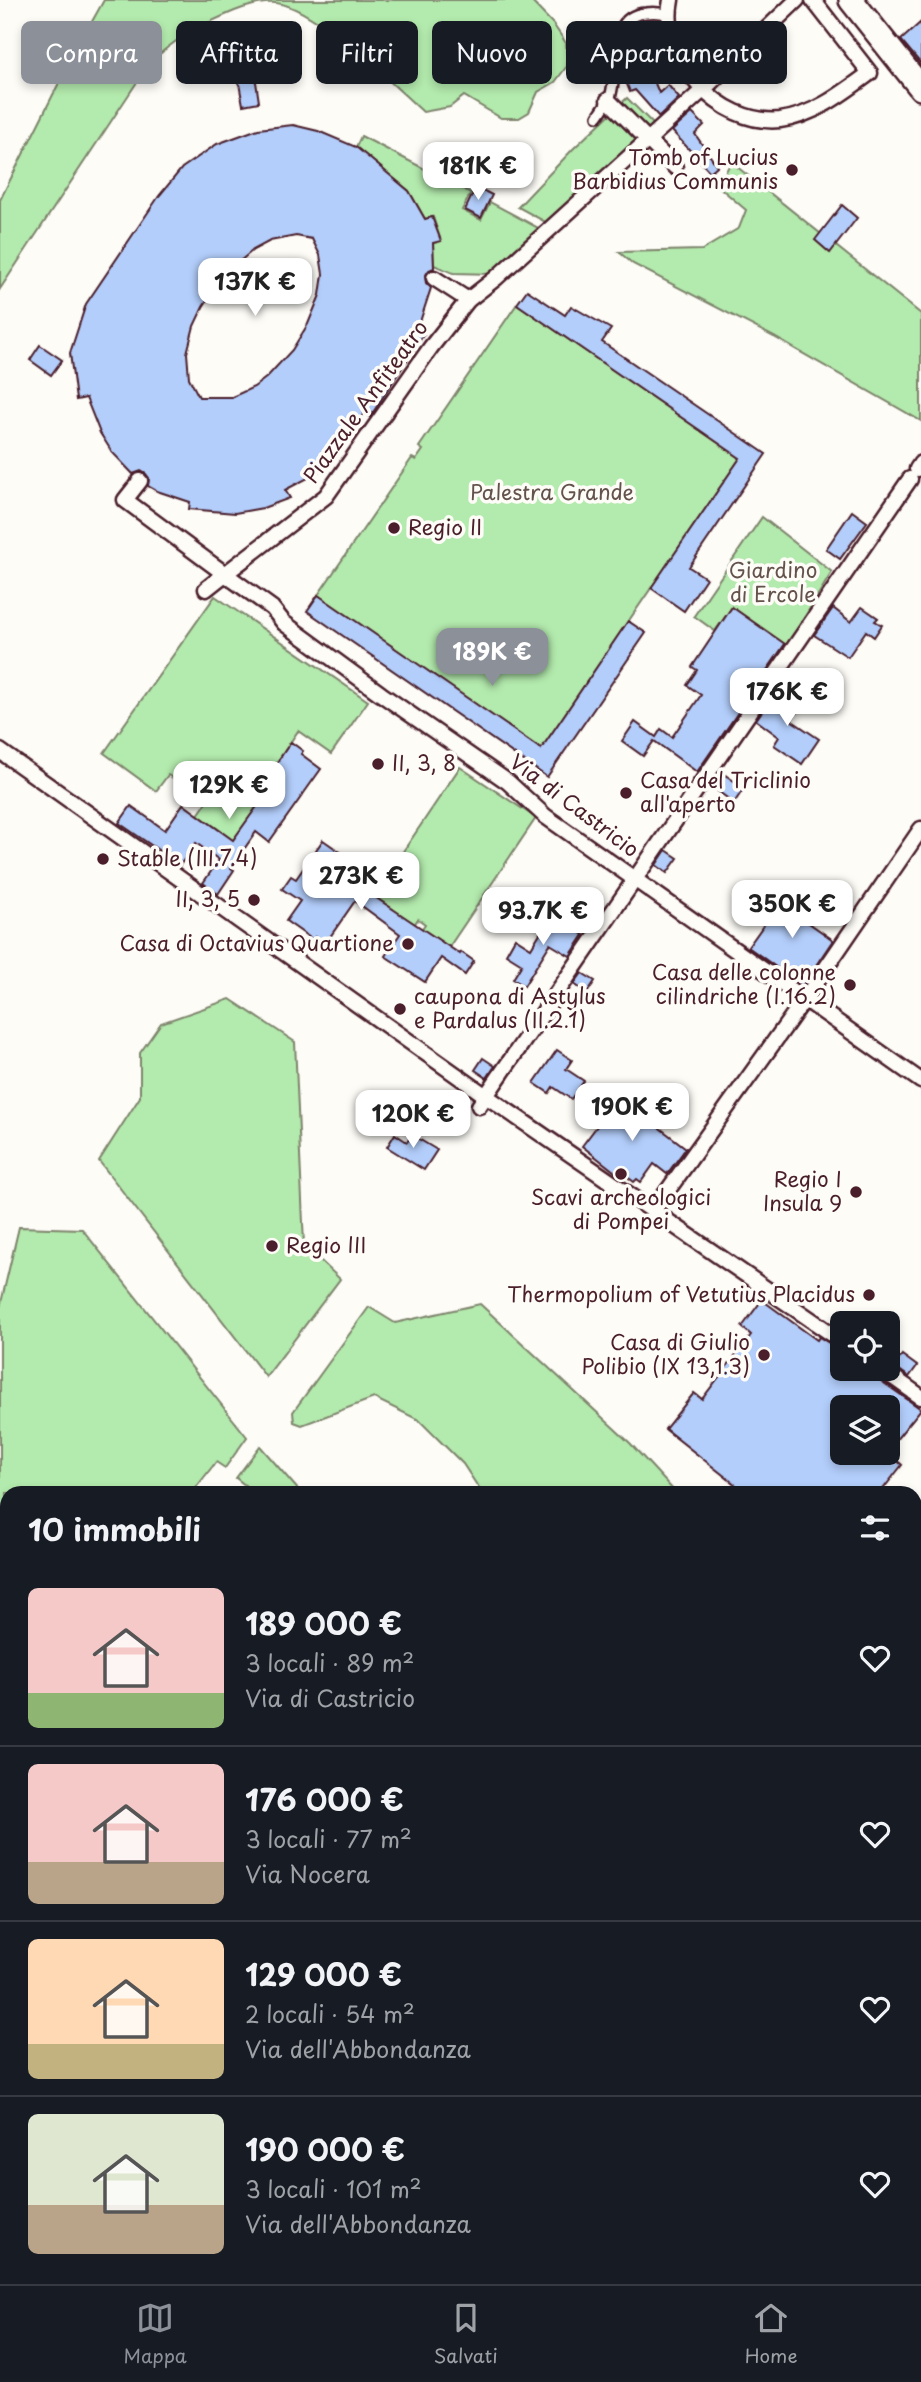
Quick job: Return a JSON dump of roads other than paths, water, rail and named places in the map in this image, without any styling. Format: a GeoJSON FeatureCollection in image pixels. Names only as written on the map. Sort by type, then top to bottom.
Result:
{"type":"FeatureCollection","features":[{"type":"Feature","properties":{"kind":"street","name":"Piazzale Anfiteatro"},"geometry":{"type":"LineString","coordinates":[[225,574],[326,496],[431,347],[468,300],[575,207],[797,0]]}},
{"type":"Feature","properties":{"kind":"street"},"geometry":{"type":"LineString","coordinates":[[669,7],[675,46],[684,66],[704,89],[728,110],[777,120],[799,116],[819,107],[870,73],[813,0]]}},
{"type":"Feature","properties":{"kind":"street"},"geometry":{"type":"LineString","coordinates":[[851,0],[921,88]]}},
{"type":"Feature","properties":{"kind":"street"},"geometry":{"type":"LineString","coordinates":[[608,100],[675,167]]}},
{"type":"Feature","properties":{"kind":"street"},"geometry":{"type":"LineString","coordinates":[[434,278],[468,300]]}},
{"type":"Feature","properties":{"kind":"street"},"geometry":{"type":"LineString","coordinates":[[482,1101],[916,471]]}},
{"type":"Feature","properties":{"kind":"street","name":"Via di Castricio"},"geometry":{"type":"LineString","coordinates":[[140,481],[125,500],[272,608],[284,623],[380,694],[508,782],[545,816],[921,1081]]}},
{"type":"Feature","properties":{"kind":"street"},"geometry":{"type":"LineString","coordinates":[[206,589],[225,574]]}},
{"type":"Feature","properties":{"kind":"street"},"geometry":{"type":"LineString","coordinates":[[0,751],[482,1101],[653,1211],[830,1333]]}},
{"type":"Feature","properties":{"kind":"street"},"geometry":{"type":"LineString","coordinates":[[653,1211],[804,1000],[921,829]]}},
{"type":"Feature","properties":{"kind":"street"},"geometry":{"type":"LineString","coordinates":[[898,1381],[921,1398]]}},
{"type":"Feature","properties":{"kind":"lane"},"geometry":{"type":"LineString","coordinates":[[598,116],[608,100],[614,81],[619,33],[625,23],[639,13],[660,12],[669,7]]}},
{"type":"Feature","properties":{"kind":"place","name":"Tomb of Lucius Barbidius Communis"},"geometry":{"type":"Point","coordinates":[792,170]}},
{"type":"Feature","properties":{"kind":"place","name":"Regio II"},"geometry":{"type":"Point","coordinates":[394,528]}},
{"type":"Feature","properties":{"kind":"place","name":"II, 3, 8"},"geometry":{"type":"Point","coordinates":[378,764]}},
{"type":"Feature","properties":{"kind":"place","name":"Casa del Triclinio all'aperto"},"geometry":{"type":"Point","coordinates":[626,793]}},
{"type":"Feature","properties":{"kind":"place","name":"Stable (III.7.4)"},"geometry":{"type":"Point","coordinates":[103,859]}},
{"type":"Feature","properties":{"kind":"place","name":"II, 3, 5"},"geometry":{"type":"Point","coordinates":[254,900]}},
{"type":"Feature","properties":{"kind":"place","name":"Casa di Octavius Quartione"},"geometry":{"type":"Point","coordinates":[408,944]}},
{"type":"Feature","properties":{"kind":"place","name":"Casa delle colonne cilindriche (I.16.2)"},"geometry":{"type":"Point","coordinates":[850,985]}},
{"type":"Feature","properties":{"kind":"place","name":"caupona di Astylus e Pardalus (II.2.1)"},"geometry":{"type":"Point","coordinates":[400,1009]}},
{"type":"Feature","properties":{"kind":"place","name":"Scavi archeologici di Pompei"},"geometry":{"type":"Point","coordinates":[621,1174]}},
{"type":"Feature","properties":{"kind":"place","name":"Regio I Insula 9"},"geometry":{"type":"Point","coordinates":[856,1192]}},
{"type":"Feature","properties":{"kind":"place","name":"Regio III"},"geometry":{"type":"Point","coordinates":[272,1246]}},
{"type":"Feature","properties":{"kind":"place","name":"Thermopolium of Vetutius Placidus"},"geometry":{"type":"Point","coordinates":[869,1295]}},
{"type":"Feature","properties":{"kind":"place","name":"Casa di Giulio Polibio (IX 13,1.3)"},"geometry":{"type":"Point","coordinates":[764,1355]}},
{"type":"Feature","properties":{"kind":"park label","name":"Palestra Grande"},"geometry":{"type":"Point","coordinates":[552,493]}},
{"type":"Feature","properties":{"kind":"park label","name":"Giardino di Ercole"},"geometry":{"type":"Point","coordinates":[773,583]}}]}
